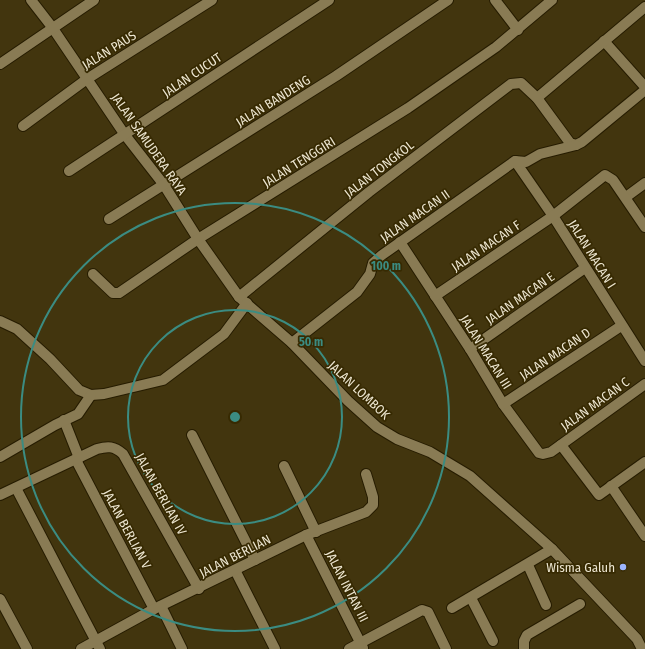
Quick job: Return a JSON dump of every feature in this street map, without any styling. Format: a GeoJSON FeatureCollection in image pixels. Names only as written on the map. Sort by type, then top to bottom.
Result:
{"type":"FeatureCollection","features":[{"type":"Feature","properties":{"kind":"street","name":"JALAN SAMUDERA RAYA"},"geometry":{"type":"LineString","coordinates":[[31,0],[52,27],[125,135],[164,185],[198,239],[243,300]]}},
{"type":"Feature","properties":{"kind":"street"},"geometry":{"type":"LineString","coordinates":[[0,64],[52,27],[94,0]]}},
{"type":"Feature","properties":{"kind":"street","name":"JALAN PAUS"},"geometry":{"type":"LineString","coordinates":[[23,126],[87,78],[212,0]]}},
{"type":"Feature","properties":{"kind":"street","name":"JALAN CUCUT"},"geometry":{"type":"LineString","coordinates":[[69,171],[329,0]]}},
{"type":"Feature","properties":{"kind":"street","name":"JALAN BANDENG"},"geometry":{"type":"LineString","coordinates":[[109,220],[336,76],[448,0]]}},
{"type":"Feature","properties":{"kind":"street"},"geometry":{"type":"LineString","coordinates":[[495,0],[518,30]]}},
{"type":"Feature","properties":{"kind":"street","name":"JALAN TENGGIRI"},"geometry":{"type":"LineString","coordinates":[[93,274],[115,294],[198,239],[408,108],[496,47],[552,0]]}},
{"type":"Feature","properties":{"kind":"street"},"geometry":{"type":"LineString","coordinates":[[537,98],[645,7]]}},
{"type":"Feature","properties":{"kind":"street"},"geometry":{"type":"LineString","coordinates":[[576,145],[582,142],[645,89],[604,41]]}},
{"type":"Feature","properties":{"kind":"street","name":"JALAN TONGKOL"},"geometry":{"type":"LineString","coordinates":[[243,300],[369,192],[511,84],[521,83],[537,98],[570,143],[576,145]]}},
{"type":"Feature","properties":{"kind":"street","name":"JALAN MACAN II"},"geometry":{"type":"LineString","coordinates":[[292,343],[357,292],[370,274],[373,263],[400,242],[515,161],[526,162],[540,154],[576,145]]}},
{"type":"Feature","properties":{"kind":"street","name":"JALAN MACAN I"},"geometry":{"type":"LineString","coordinates":[[515,161],[553,216],[621,326],[645,361]]}},
{"type":"Feature","properties":{"kind":"street","name":"JALAN MACAN F"},"geometry":{"type":"LineString","coordinates":[[435,296],[553,216],[605,175],[613,180],[626,197]]}},
{"type":"Feature","properties":{"kind":"street"},"geometry":{"type":"LineString","coordinates":[[645,182],[626,197],[645,227]]}},
{"type":"Feature","properties":{"kind":"street","name":"JALAN MACAN III"},"geometry":{"type":"LineString","coordinates":[[400,242],[470,349],[503,404],[538,453],[543,454],[551,452],[561,445]]}},
{"type":"Feature","properties":{"kind":"street","name":"JALAN MACAN E"},"geometry":{"type":"LineString","coordinates":[[470,349],[585,268]]}},
{"type":"Feature","properties":{"kind":"street"},"geometry":{"type":"LineString","coordinates":[[0,321],[17,329],[50,359],[79,390],[91,395],[104,394],[162,380],[224,334],[243,300]]}},
{"type":"Feature","properties":{"kind":"street","name":"JALAN LOMBOK"},"geometry":{"type":"LineString","coordinates":[[243,300],[292,343],[348,401],[378,427],[397,439],[430,452],[470,476],[552,549],[641,636],[642,649]]}},
{"type":"Feature","properties":{"kind":"street","name":"JALAN MACAN D"},"geometry":{"type":"LineString","coordinates":[[503,404],[621,326]]}},
{"type":"Feature","properties":{"kind":"street","name":"JALAN MACAN C"},"geometry":{"type":"LineString","coordinates":[[561,445],[645,384]]}},
{"type":"Feature","properties":{"kind":"street"},"geometry":{"type":"LineString","coordinates":[[0,457],[64,420],[78,414],[91,395]]}},
{"type":"Feature","properties":{"kind":"street","name":"JALAN BERLIAN V"},"geometry":{"type":"LineString","coordinates":[[64,420],[78,459],[158,608],[182,649]]}},
{"type":"Feature","properties":{"kind":"street"},"geometry":{"type":"LineString","coordinates":[[192,435],[255,560]]}},
{"type":"Feature","properties":{"kind":"street"},"geometry":{"type":"LineString","coordinates":[[561,445],[596,493],[599,494],[645,462]]}},
{"type":"Feature","properties":{"kind":"street","name":"JALAN BERLIAN IV"},"geometry":{"type":"LineString","coordinates":[[0,495],[97,449],[108,446],[116,448],[123,454],[199,589]]}},
{"type":"Feature","properties":{"kind":"street","name":"JALAN INTAN III"},"geometry":{"type":"LineString","coordinates":[[284,466],[311,534],[362,646]]}},
{"type":"Feature","properties":{"kind":"street","name":"JALAN BERLIAN"},"geometry":{"type":"LineString","coordinates":[[80,649],[98,645],[158,608],[255,560],[311,534],[366,512],[373,505],[373,497],[366,474]]}},
{"type":"Feature","properties":{"kind":"street"},"geometry":{"type":"LineString","coordinates":[[611,486],[645,536]]}},
{"type":"Feature","properties":{"kind":"street"},"geometry":{"type":"LineString","coordinates":[[16,488],[98,645]]}},
{"type":"Feature","properties":{"kind":"street"},"geometry":{"type":"LineString","coordinates":[[452,608],[528,565],[552,549]]}},
{"type":"Feature","properties":{"kind":"street"},"geometry":{"type":"LineString","coordinates":[[528,565],[546,605]]}},
{"type":"Feature","properties":{"kind":"street"},"geometry":{"type":"LineString","coordinates":[[235,570],[275,649]]}},
{"type":"Feature","properties":{"kind":"street"},"geometry":{"type":"LineString","coordinates":[[471,598],[493,641]]}},
{"type":"Feature","properties":{"kind":"street"},"geometry":{"type":"LineString","coordinates":[[0,599],[27,649]]}},
{"type":"Feature","properties":{"kind":"street"},"geometry":{"type":"LineString","coordinates":[[524,649],[524,641],[527,635],[580,604]]}},
{"type":"Feature","properties":{"kind":"street"},"geometry":{"type":"LineString","coordinates":[[349,649],[362,646],[422,610],[428,612],[446,649]]}},
{"type":"Feature","properties":{"kind":"place","name":"Wisma Galuh"},"geometry":{"type":"Point","coordinates":[623,567]}}]}
